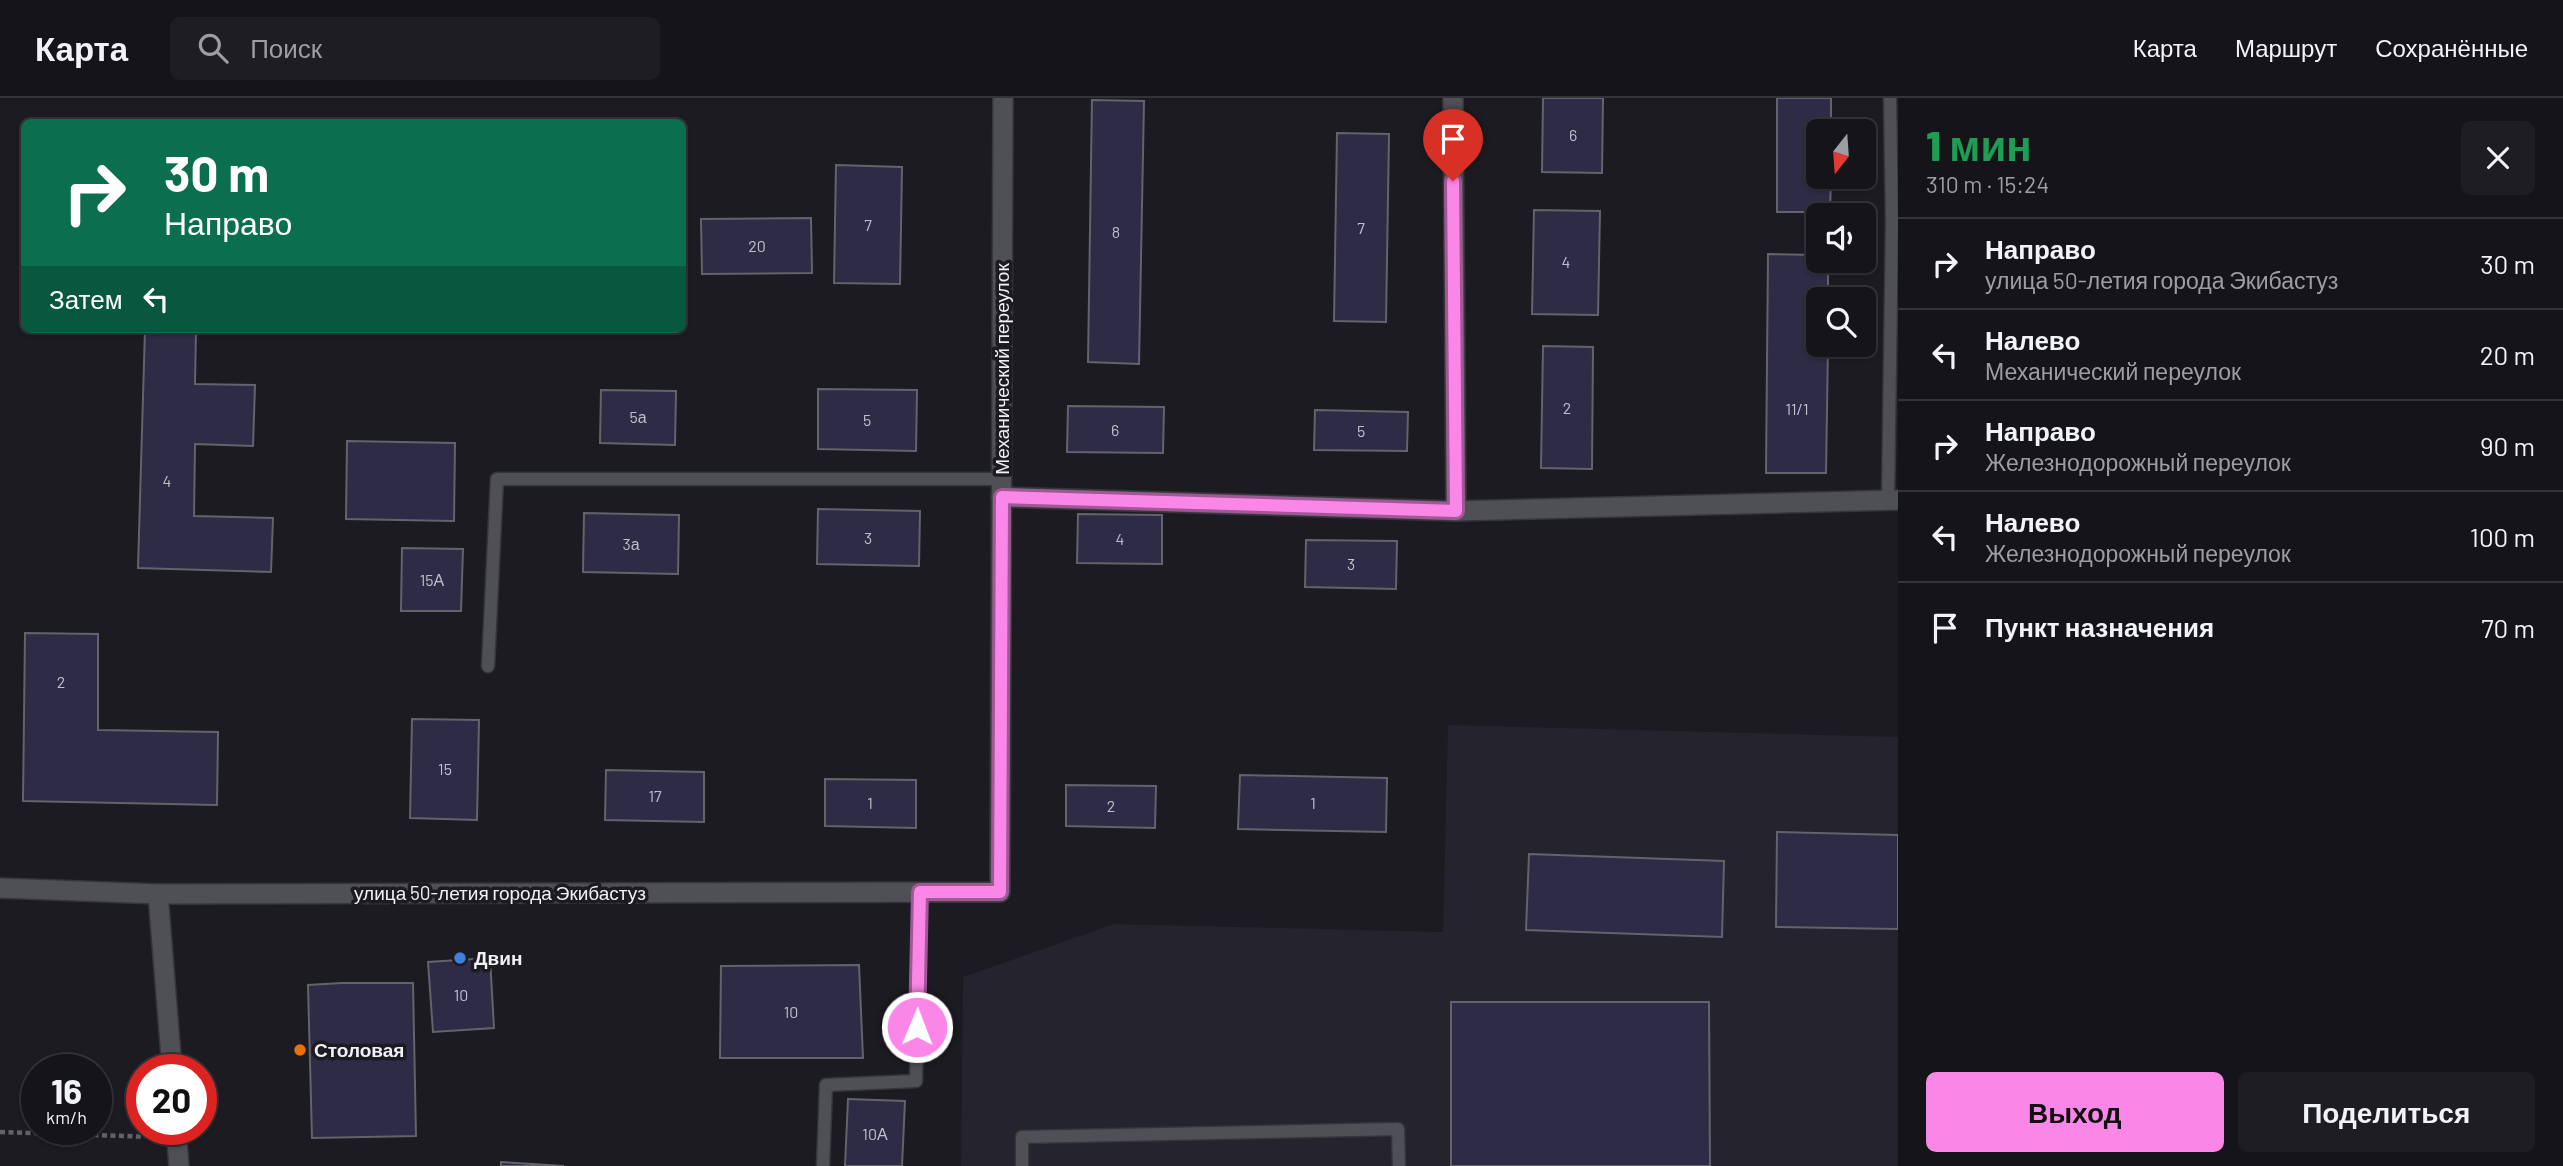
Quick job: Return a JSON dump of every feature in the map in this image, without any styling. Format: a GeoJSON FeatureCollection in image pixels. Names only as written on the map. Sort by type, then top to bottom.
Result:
{"type":"FeatureCollection","features":[{"type":"Feature","properties":{"kind":"street","name":"Механический переулок"},"geometry":{"type":"LineString","coordinates":[[1000,892],[1003,98]]}},
{"type":"Feature","properties":{"kind":"street"},"geometry":{"type":"LineString","coordinates":[[1453,98],[1456,511]]}},
{"type":"Feature","properties":{"kind":"street"},"geometry":{"type":"LineString","coordinates":[[1001,488],[1456,511],[1893,500]]}},
{"type":"Feature","properties":{"kind":"street","name":"улица 50-летия города Экибастуз"},"geometry":{"type":"LineString","coordinates":[[0,888],[158,894],[1000,892]]}},
{"type":"Feature","properties":{"kind":"street"},"geometry":{"type":"LineString","coordinates":[[158,894],[171,1054]]}},
{"type":"Feature","properties":{"kind":"street"},"geometry":{"type":"LineString","coordinates":[[177,1145],[179,1166]]}},
{"type":"Feature","properties":{"kind":"lane"},"geometry":{"type":"LineString","coordinates":[[1890,98],[1895,222],[1893,500]]}},
{"type":"Feature","properties":{"kind":"lane"},"geometry":{"type":"LineString","coordinates":[[488,666],[497,479],[1001,488]]}},
{"type":"Feature","properties":{"kind":"lane"},"geometry":{"type":"LineString","coordinates":[[823,1166],[826,1085],[916,1082],[920,892]]}},
{"type":"Feature","properties":{"kind":"lane"},"geometry":{"type":"LineString","coordinates":[[1023,1166],[1022,1137],[1398,1129],[1399,1166]]}},
{"type":"Feature","properties":{"kind":"path"},"geometry":{"type":"LineString","coordinates":[[0,1132],[126,1133]]}},
{"type":"Feature","properties":{"kind":"shaded area"},"geometry":{"type":"Polygon","coordinates":[[[1448,725],[1898,737],[1898,1166],[961,1166],[963,977],[1114,924],[1443,932],[1448,725]]]}},
{"type":"Feature","properties":{"kind":"building"},"geometry":{"type":"Polygon","coordinates":[[[1543,98],[1603,98],[1602,173],[1542,172],[1543,98]]]}},
{"type":"Feature","properties":{"kind":"building"},"geometry":{"type":"Polygon","coordinates":[[[1777,98],[1831,98],[1831,119],[1806,119],[1806,189],[1831,189],[1830,203],[1806,203],[1806,212],[1777,212],[1777,98]]]}},
{"type":"Feature","properties":{"kind":"building"},"geometry":{"type":"Polygon","coordinates":[[[1092,100],[1144,101],[1139,364],[1088,362],[1092,100]]]}},
{"type":"Feature","properties":{"kind":"building"},"geometry":{"type":"Polygon","coordinates":[[[1337,133],[1389,134],[1386,322],[1334,321],[1337,133]]]}},
{"type":"Feature","properties":{"kind":"building"},"geometry":{"type":"Polygon","coordinates":[[[836,165],[902,167],[900,284],[834,283],[836,165]]]}},
{"type":"Feature","properties":{"kind":"building"},"geometry":{"type":"Polygon","coordinates":[[[1534,210],[1600,211],[1598,315],[1532,314],[1534,210]]]}},
{"type":"Feature","properties":{"kind":"building"},"geometry":{"type":"Polygon","coordinates":[[[811,218],[812,273],[702,274],[701,219],[811,218]]]}},
{"type":"Feature","properties":{"kind":"building"},"geometry":{"type":"Polygon","coordinates":[[[1768,254],[1806,255],[1806,273],[1828,273],[1828,287],[1806,287],[1806,357],[1828,357],[1826,473],[1766,473],[1768,254]]]}},
{"type":"Feature","properties":{"kind":"building"},"geometry":{"type":"Polygon","coordinates":[[[145,333],[196,333],[195,384],[255,385],[253,446],[195,444],[194,516],[273,518],[271,572],[138,568],[145,333]]]}},
{"type":"Feature","properties":{"kind":"building"},"geometry":{"type":"Polygon","coordinates":[[[1543,346],[1593,347],[1592,469],[1541,468],[1543,346]]]}},
{"type":"Feature","properties":{"kind":"building"},"geometry":{"type":"Polygon","coordinates":[[[818,389],[917,390],[916,451],[818,449],[818,389]]]}},
{"type":"Feature","properties":{"kind":"building"},"geometry":{"type":"Polygon","coordinates":[[[601,390],[676,391],[675,445],[600,443],[601,390]]]}},
{"type":"Feature","properties":{"kind":"building"},"geometry":{"type":"Polygon","coordinates":[[[1068,406],[1164,407],[1163,453],[1067,452],[1068,406]]]}},
{"type":"Feature","properties":{"kind":"building"},"geometry":{"type":"Polygon","coordinates":[[[1315,410],[1408,412],[1407,451],[1314,450],[1315,410]]]}},
{"type":"Feature","properties":{"kind":"building"},"geometry":{"type":"Polygon","coordinates":[[[347,441],[455,443],[454,521],[346,519],[347,441]]]}},
{"type":"Feature","properties":{"kind":"building"},"geometry":{"type":"Polygon","coordinates":[[[818,509],[920,511],[919,566],[817,564],[818,509]]]}},
{"type":"Feature","properties":{"kind":"building"},"geometry":{"type":"Polygon","coordinates":[[[584,513],[679,515],[678,574],[583,572],[584,513]]]}},
{"type":"Feature","properties":{"kind":"building"},"geometry":{"type":"Polygon","coordinates":[[[1078,514],[1162,515],[1162,564],[1077,563],[1078,514]]]}},
{"type":"Feature","properties":{"kind":"building"},"geometry":{"type":"Polygon","coordinates":[[[1306,540],[1397,541],[1396,589],[1305,587],[1306,540]]]}},
{"type":"Feature","properties":{"kind":"building"},"geometry":{"type":"Polygon","coordinates":[[[402,548],[463,549],[461,611],[401,611],[402,548]]]}},
{"type":"Feature","properties":{"kind":"building"},"geometry":{"type":"Polygon","coordinates":[[[25,633],[98,634],[98,730],[218,732],[217,805],[23,801],[25,633]]]}},
{"type":"Feature","properties":{"kind":"building"},"geometry":{"type":"Polygon","coordinates":[[[412,719],[479,720],[477,820],[410,818],[412,719]]]}},
{"type":"Feature","properties":{"kind":"building"},"geometry":{"type":"Polygon","coordinates":[[[606,770],[704,772],[704,822],[605,820],[606,770]]]}},
{"type":"Feature","properties":{"kind":"building"},"geometry":{"type":"Polygon","coordinates":[[[1240,775],[1387,778],[1386,832],[1238,829],[1240,775]]]}},
{"type":"Feature","properties":{"kind":"building"},"geometry":{"type":"Polygon","coordinates":[[[825,779],[916,780],[916,828],[825,826],[825,779]]]}},
{"type":"Feature","properties":{"kind":"building"},"geometry":{"type":"Polygon","coordinates":[[[1066,785],[1156,786],[1155,828],[1066,826],[1066,785]]]}},
{"type":"Feature","properties":{"kind":"building"},"geometry":{"type":"Polygon","coordinates":[[[1777,832],[1898,835],[1898,929],[1776,927],[1777,832]]]}},
{"type":"Feature","properties":{"kind":"building"},"geometry":{"type":"Polygon","coordinates":[[[1529,854],[1724,861],[1722,937],[1526,930],[1529,854]]]}},
{"type":"Feature","properties":{"kind":"building"},"geometry":{"type":"Polygon","coordinates":[[[490,958],[494,1028],[433,1032],[428,962],[490,958]]]}},
{"type":"Feature","properties":{"kind":"building"},"geometry":{"type":"Polygon","coordinates":[[[859,965],[863,1058],[720,1058],[721,966],[859,965]]]}},
{"type":"Feature","properties":{"kind":"building"},"geometry":{"type":"Polygon","coordinates":[[[413,983],[416,1136],[312,1138],[308,985],[413,983]]]}},
{"type":"Feature","properties":{"kind":"building"},"geometry":{"type":"Polygon","coordinates":[[[1451,1002],[1709,1002],[1710,1166],[1451,1166],[1451,1002]]]}},
{"type":"Feature","properties":{"kind":"building"},"geometry":{"type":"Polygon","coordinates":[[[848,1099],[905,1101],[902,1166],[845,1166],[848,1099]]]}},
{"type":"Feature","properties":{"kind":"building"},"geometry":{"type":"Polygon","coordinates":[[[501,1162],[564,1166],[501,1166],[501,1162]]]}},
{"type":"Feature","properties":{"kind":"place","name":"Двин"},"geometry":{"type":"Point","coordinates":[460,958]}},
{"type":"Feature","properties":{"kind":"place","name":"Столовая"},"geometry":{"type":"Point","coordinates":[300,1050]}},
{"type":"Feature","properties":{"kind":"route"},"geometry":{"type":"LineString","coordinates":[[917,1027],[920,892],[1000,892],[1002,497],[1456,511],[1453,181]]}}]}
